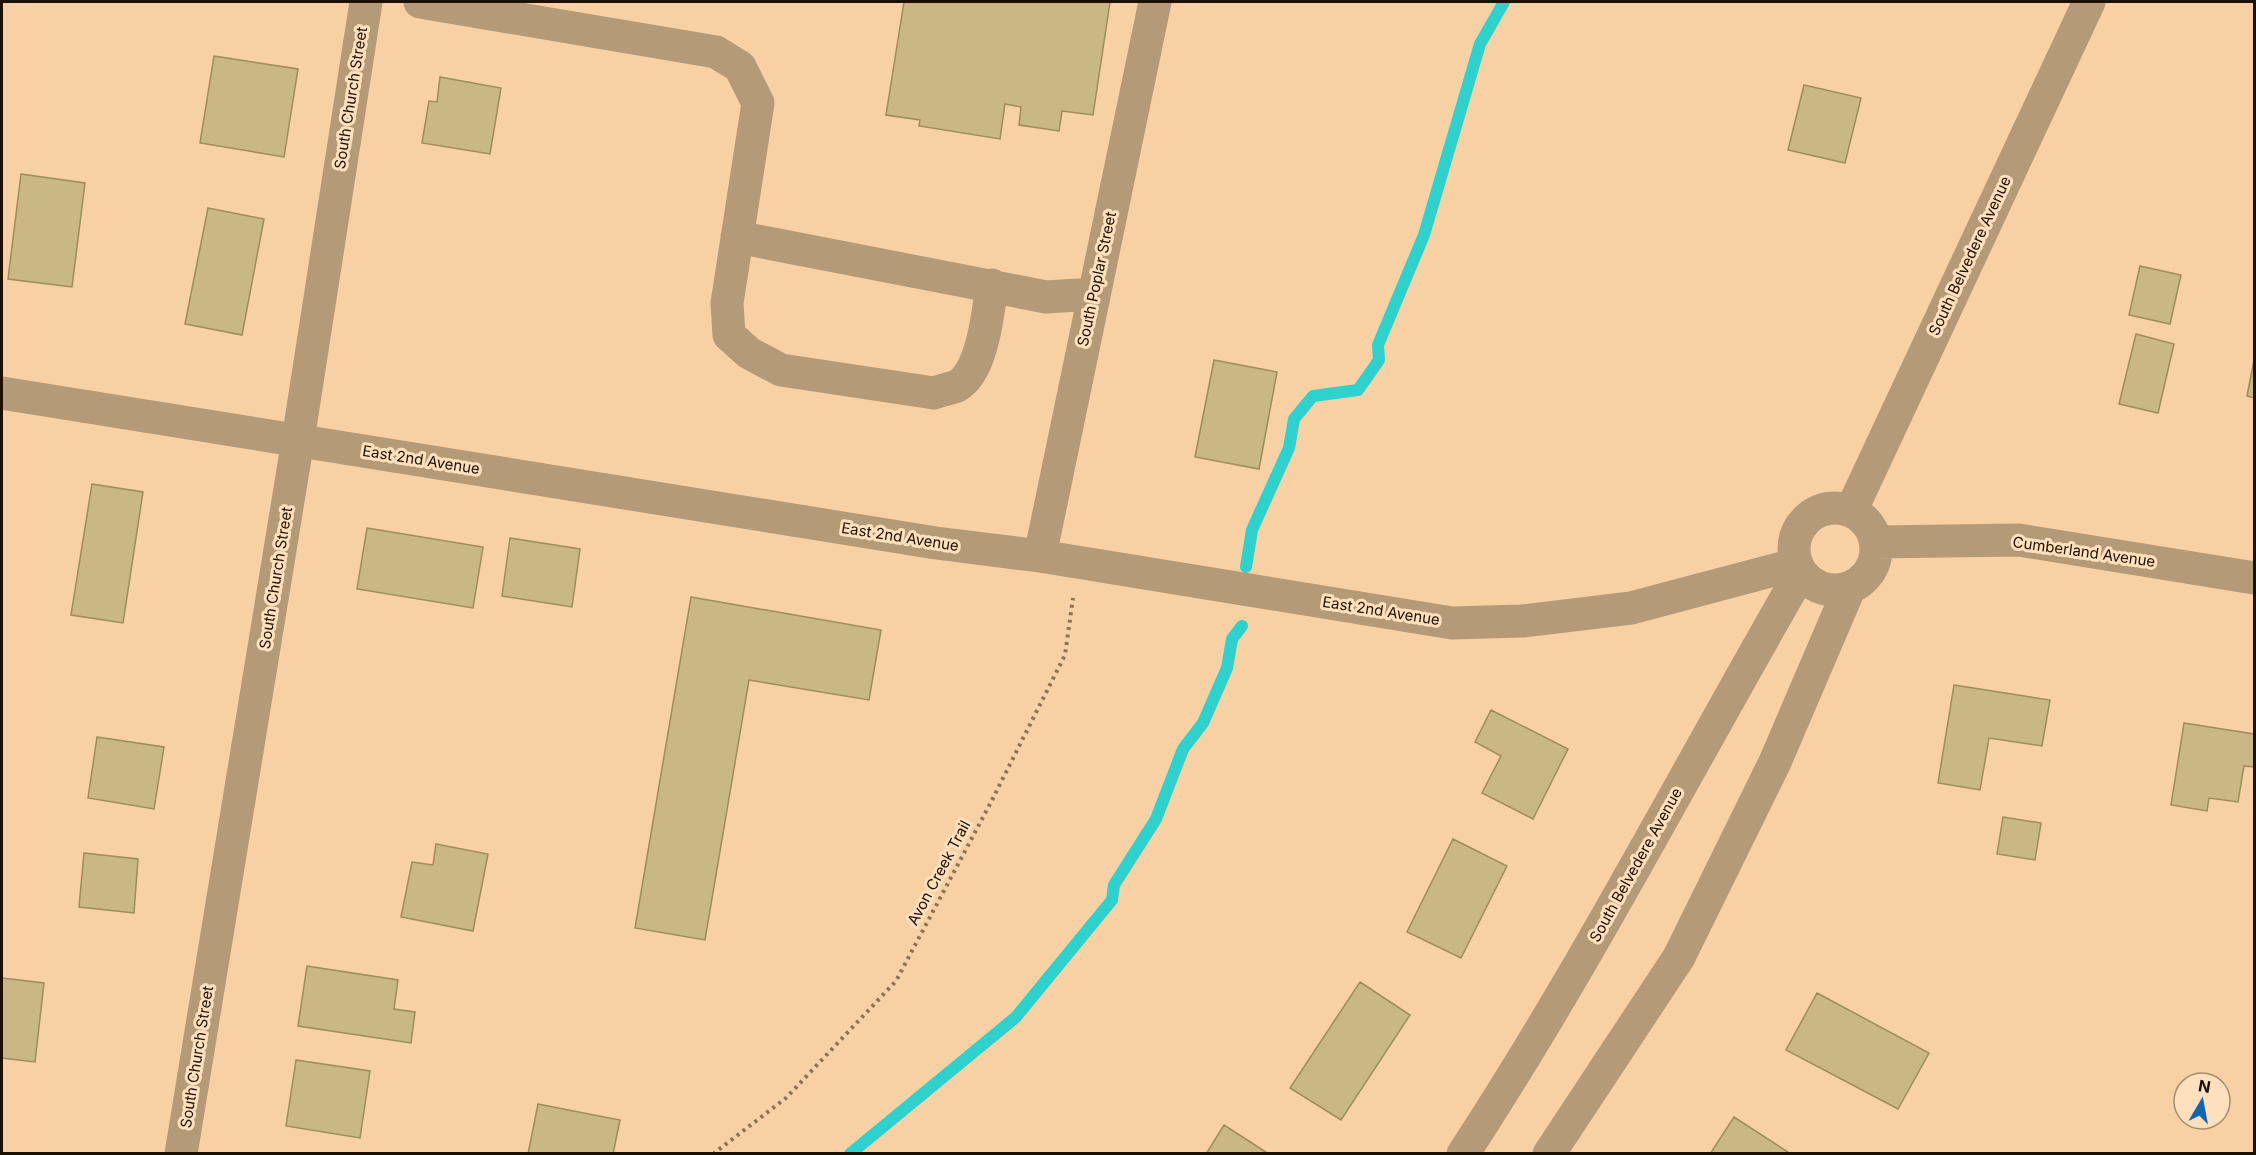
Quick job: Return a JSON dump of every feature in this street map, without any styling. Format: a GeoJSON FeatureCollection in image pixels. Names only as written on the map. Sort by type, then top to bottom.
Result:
{"type":"FeatureCollection","features":[{"type":"Feature","properties":{"kind":"street","name":"South Church Street"},"geometry":{"type":"LineString","coordinates":[[181,1154],[298,440],[366,2]]}},
{"type":"Feature","properties":{"kind":"street"},"geometry":{"type":"LineString","coordinates":[[420,2],[485,7],[716,52],[740,67],[758,103],[727,303],[729,335],[749,353],[781,370],[934,393],[958,385],[971,369],[982,342],[992,285]]}},
{"type":"Feature","properties":{"kind":"street","name":"South Poplar Street"},"geometry":{"type":"LineString","coordinates":[[1040,556],[1155,2]]}},
{"type":"Feature","properties":{"kind":"street","name":"South Belvedere Avenue"},"geometry":{"type":"LineString","coordinates":[[1851,511],[2089,2]]}},
{"type":"Feature","properties":{"kind":"street"},"geometry":{"type":"LineString","coordinates":[[737,237],[1046,297],[1094,294]]}},
{"type":"Feature","properties":{"kind":"street","name":"East 2nd Avenue"},"geometry":{"type":"LineString","coordinates":[[2,393],[936,543],[1040,556],[1452,623],[1522,621],[1631,608],[1799,568]]}},
{"type":"Feature","properties":{"kind":"street"},"geometry":{"type":"LineString","coordinates":[[1825,509],[1851,511],[1871,529],[1876,542],[1877,553],[1868,574],[1850,587],[1836,590],[1823,588],[1810,582],[1799,568],[1794,547],[1797,534],[1804,523],[1813,514],[1825,509]]}},
{"type":"Feature","properties":{"kind":"street","name":"Cumberland Avenue"},"geometry":{"type":"LineString","coordinates":[[1876,542],[2019,540],[2254,578]]}},
{"type":"Feature","properties":{"kind":"street","name":"South Belvedere Avenue"},"geometry":{"type":"LineString","coordinates":[[1463,1154],[1530,1051],[1597,938],[1799,568]]}},
{"type":"Feature","properties":{"kind":"street"},"geometry":{"type":"LineString","coordinates":[[1549,1154],[1679,957],[1775,762],[1850,587]]}},
{"type":"Feature","properties":{"kind":"path","name":"Avon Creek Trail"},"geometry":{"type":"LineString","coordinates":[[713,1154],[786,1098],[896,981],[989,806],[1065,655],[1074,583],[1040,556]]}},
{"type":"Feature","properties":{"kind":"building"},"geometry":{"type":"Polygon","coordinates":[[[904,2],[1110,2],[1093,115],[1062,111],[1059,131],[1019,125],[1021,107],[1005,104],[1000,139],[919,126],[920,120],[886,115],[904,2]]]}},
{"type":"Feature","properties":{"kind":"building"},"geometry":{"type":"Polygon","coordinates":[[[214,56],[298,69],[284,157],[200,143],[214,56]]]}},
{"type":"Feature","properties":{"kind":"building"},"geometry":{"type":"Polygon","coordinates":[[[440,77],[501,88],[490,154],[422,143],[429,101],[437,102],[440,77]]]}},
{"type":"Feature","properties":{"kind":"building"},"geometry":{"type":"Polygon","coordinates":[[[1804,85],[1861,98],[1845,163],[1788,150],[1804,85]]]}},
{"type":"Feature","properties":{"kind":"building"},"geometry":{"type":"Polygon","coordinates":[[[21,174],[85,183],[72,287],[8,279],[21,174]]]}},
{"type":"Feature","properties":{"kind":"building"},"geometry":{"type":"Polygon","coordinates":[[[208,208],[264,219],[242,335],[185,324],[208,208]]]}},
{"type":"Feature","properties":{"kind":"building"},"geometry":{"type":"Polygon","coordinates":[[[2140,266],[2181,275],[2170,324],[2129,315],[2140,266]]]}},
{"type":"Feature","properties":{"kind":"building"},"geometry":{"type":"Polygon","coordinates":[[[2136,334],[2174,344],[2158,413],[2119,404],[2136,334]]]}},
{"type":"Feature","properties":{"kind":"building"},"geometry":{"type":"Polygon","coordinates":[[[1214,360],[1277,372],[1259,469],[1195,457],[1214,360]]]}},
{"type":"Feature","properties":{"kind":"building"},"geometry":{"type":"Polygon","coordinates":[[[2254,360],[2254,398],[2247,396],[2254,360]]]}},
{"type":"Feature","properties":{"kind":"building"},"geometry":{"type":"Polygon","coordinates":[[[92,484],[143,492],[123,623],[71,615],[92,484]]]}},
{"type":"Feature","properties":{"kind":"building"},"geometry":{"type":"Polygon","coordinates":[[[367,528],[483,547],[473,608],[357,589],[367,528]]]}},
{"type":"Feature","properties":{"kind":"building"},"geometry":{"type":"Polygon","coordinates":[[[510,538],[580,549],[572,607],[502,596],[510,538]]]}},
{"type":"Feature","properties":{"kind":"building"},"geometry":{"type":"Polygon","coordinates":[[[691,597],[881,630],[869,700],[749,680],[705,940],[635,928],[691,597]]]}},
{"type":"Feature","properties":{"kind":"building"},"geometry":{"type":"Polygon","coordinates":[[[1954,685],[2050,700],[2042,746],[1989,738],[1980,790],[1938,783],[1954,685]]]}},
{"type":"Feature","properties":{"kind":"building"},"geometry":{"type":"Polygon","coordinates":[[[1491,710],[1568,749],[1533,819],[1482,793],[1501,756],[1475,742],[1491,710]]]}},
{"type":"Feature","properties":{"kind":"building"},"geometry":{"type":"Polygon","coordinates":[[[2184,723],[2254,734],[2254,767],[2244,766],[2238,802],[2209,798],[2207,811],[2171,805],[2184,723]]]}},
{"type":"Feature","properties":{"kind":"building"},"geometry":{"type":"Polygon","coordinates":[[[97,737],[164,747],[154,809],[88,798],[97,737]]]}},
{"type":"Feature","properties":{"kind":"building"},"geometry":{"type":"Polygon","coordinates":[[[2003,817],[2041,823],[2035,860],[1997,854],[2003,817]]]}},
{"type":"Feature","properties":{"kind":"building"},"geometry":{"type":"Polygon","coordinates":[[[1453,839],[1507,866],[1461,958],[1407,932],[1453,839]]]}},
{"type":"Feature","properties":{"kind":"building"},"geometry":{"type":"Polygon","coordinates":[[[436,844],[488,854],[473,931],[401,917],[412,862],[433,865],[436,844]]]}},
{"type":"Feature","properties":{"kind":"building"},"geometry":{"type":"Polygon","coordinates":[[[84,853],[138,859],[134,913],[79,907],[84,853]]]}},
{"type":"Feature","properties":{"kind":"building"},"geometry":{"type":"Polygon","coordinates":[[[307,966],[398,980],[394,1009],[415,1012],[411,1043],[298,1026],[307,966]]]}},
{"type":"Feature","properties":{"kind":"building"},"geometry":{"type":"Polygon","coordinates":[[[2,978],[44,983],[35,1062],[2,1058],[2,978]]]}},
{"type":"Feature","properties":{"kind":"building"},"geometry":{"type":"Polygon","coordinates":[[[1360,982],[1410,1015],[1341,1120],[1290,1088],[1360,982]]]}},
{"type":"Feature","properties":{"kind":"building"},"geometry":{"type":"Polygon","coordinates":[[[1817,993],[1929,1053],[1898,1109],[1786,1050],[1817,993]]]}},
{"type":"Feature","properties":{"kind":"building"},"geometry":{"type":"Polygon","coordinates":[[[296,1060],[370,1071],[360,1138],[286,1126],[296,1060]]]}},
{"type":"Feature","properties":{"kind":"building"},"geometry":{"type":"Polygon","coordinates":[[[538,1104],[620,1120],[613,1154],[528,1154],[538,1104]]]}},
{"type":"Feature","properties":{"kind":"building"},"geometry":{"type":"Polygon","coordinates":[[[1734,1117],[1791,1154],[1710,1154],[1734,1117]]]}},
{"type":"Feature","properties":{"kind":"building"},"geometry":{"type":"Polygon","coordinates":[[[1224,1125],[1269,1154],[1206,1154],[1224,1125]]]}},
{"type":"Feature","properties":{"kind":"waterway"},"geometry":{"type":"LineString","coordinates":[[1246,567],[1252,530],[1289,448],[1294,419],[1313,396],[1358,390],[1379,360],[1378,345],[1424,235],[1480,44],[1504,2]]}},
{"type":"Feature","properties":{"kind":"waterway"},"geometry":{"type":"LineString","coordinates":[[850,1154],[1016,1017],[1112,900],[1114,885],[1156,819],[1183,749],[1203,723],[1227,668],[1232,639],[1242,626]]}}]}
